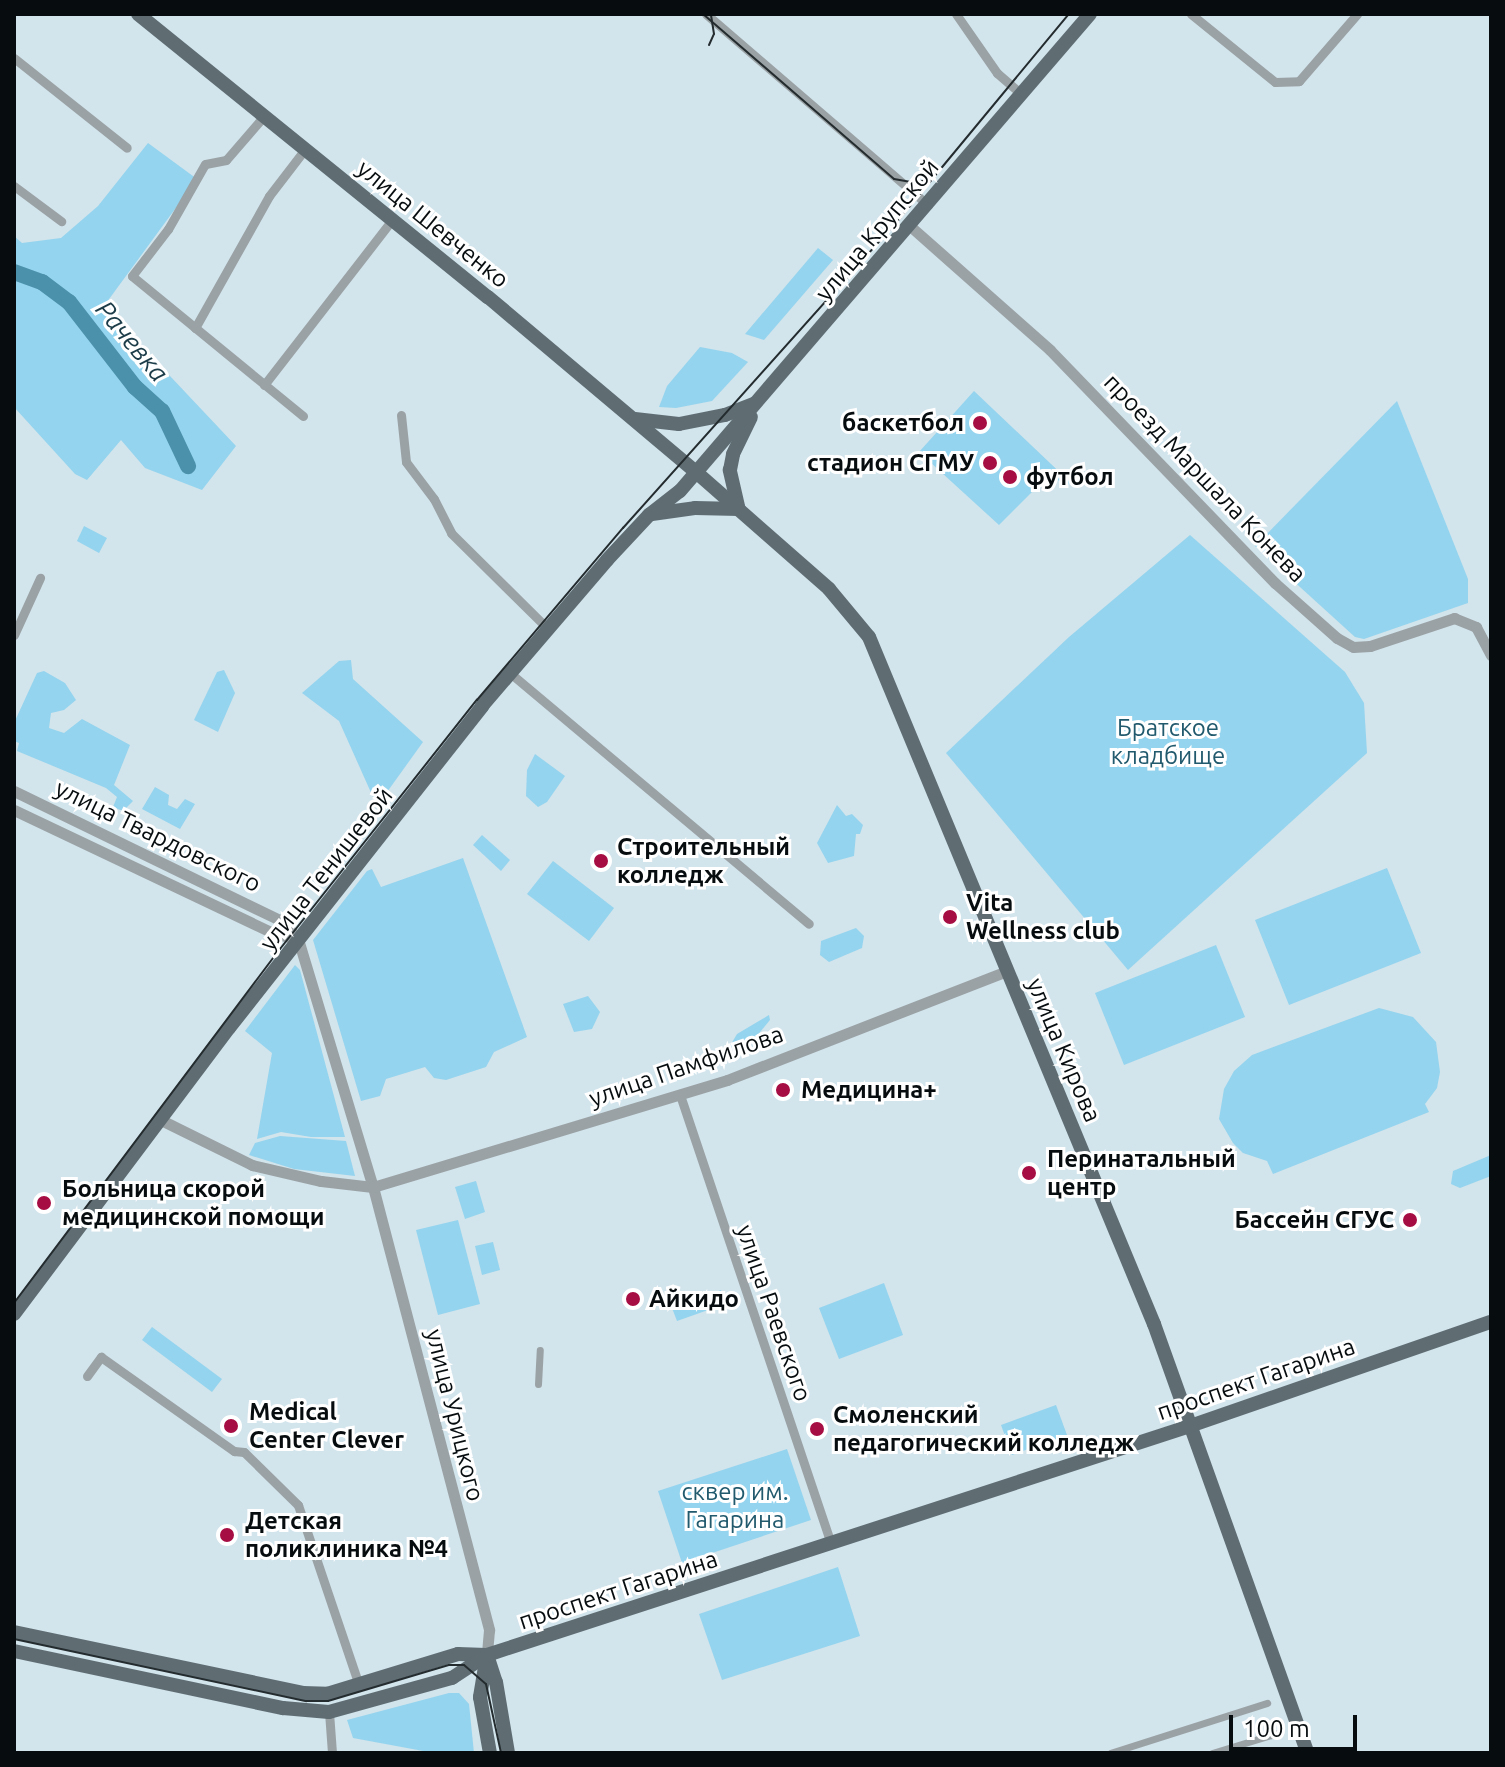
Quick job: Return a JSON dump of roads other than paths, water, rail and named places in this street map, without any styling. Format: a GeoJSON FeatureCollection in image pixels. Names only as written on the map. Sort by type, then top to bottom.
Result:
{"type":"FeatureCollection","features":[{"type":"Feature","properties":{"kind":"main road","name":"улица Шевченко"},"geometry":{"type":"LineString","coordinates":[[138,14],[692,469]]}},
{"type":"Feature","properties":{"kind":"main road","name":"улица Крупской"},"geometry":{"type":"LineString","coordinates":[[692,469],[758,402],[1090,14]]}},
{"type":"Feature","properties":{"kind":"main road"},"geometry":{"type":"LineString","coordinates":[[632,418],[679,424],[725,415],[758,402]]}},
{"type":"Feature","properties":{"kind":"main road"},"geometry":{"type":"LineString","coordinates":[[649,515],[682,509],[739,509],[732,488],[733,454],[758,402]]}},
{"type":"Feature","properties":{"kind":"main road","name":"улица Кирова"},"geometry":{"type":"LineString","coordinates":[[692,469],[829,589],[869,637],[1154,1324],[1308,1753]]}},
{"type":"Feature","properties":{"kind":"main road","name":"улица Тенишевой"},"geometry":{"type":"LineString","coordinates":[[14,1314],[298,939],[510,673],[649,515],[680,491],[692,469]]}},
{"type":"Feature","properties":{"kind":"main road","name":"проспект Гагарина"},"geometry":{"type":"LineString","coordinates":[[14,1651],[283,1708],[329,1712],[452,1678],[487,1655],[1190,1426],[1491,1322]]}},
{"type":"Feature","properties":{"kind":"main road","name":"проспект Гагарина"},"geometry":{"type":"LineString","coordinates":[[14,1632],[295,1692],[327,1694],[458,1654],[487,1655]]}},
{"type":"Feature","properties":{"kind":"main road"},"geometry":{"type":"LineString","coordinates":[[487,1655],[480,1697],[490,1753]]}},
{"type":"Feature","properties":{"kind":"main road"},"geometry":{"type":"LineString","coordinates":[[487,1655],[496,1682],[508,1753]]}},
{"type":"Feature","properties":{"kind":"main road"},"geometry":{"type":"LineString","coordinates":[[452,1678],[462,1680],[480,1697]]}},
{"type":"Feature","properties":{"kind":"street"},"geometry":{"type":"LineString","coordinates":[[706,14],[928,205]]}},
{"type":"Feature","properties":{"kind":"street"},"geometry":{"type":"LineString","coordinates":[[956,14],[997,73],[1021,94]]}},
{"type":"Feature","properties":{"kind":"street"},"geometry":{"type":"LineString","coordinates":[[1191,14],[1275,82],[1299,81],[1357,14]]}},
{"type":"Feature","properties":{"kind":"street"},"geometry":{"type":"LineString","coordinates":[[14,58],[127,148]]}},
{"type":"Feature","properties":{"kind":"street"},"geometry":{"type":"LineString","coordinates":[[264,116],[226,160],[205,164],[168,229],[132,276],[303,416]]}},
{"type":"Feature","properties":{"kind":"street"},"geometry":{"type":"LineString","coordinates":[[195,328],[269,196],[305,149]]}},
{"type":"Feature","properties":{"kind":"street"},"geometry":{"type":"LineString","coordinates":[[14,186],[61,221]]}},
{"type":"Feature","properties":{"kind":"street"},"geometry":{"type":"LineString","coordinates":[[264,385],[392,220]]}},
{"type":"Feature","properties":{"kind":"street","name":"проезд Маршала Конева"},"geometry":{"type":"LineString","coordinates":[[910,226],[1050,350],[1264,572],[1337,638],[1353,647],[1370,646],[1454,618],[1476,627],[1491,655]]}},
{"type":"Feature","properties":{"kind":"street"},"geometry":{"type":"LineString","coordinates":[[401,415],[406,462],[434,499],[451,533],[548,629]]}},
{"type":"Feature","properties":{"kind":"street"},"geometry":{"type":"LineString","coordinates":[[14,635],[40,578]]}},
{"type":"Feature","properties":{"kind":"street"},"geometry":{"type":"LineString","coordinates":[[510,673],[809,924]]}},
{"type":"Feature","properties":{"kind":"street","name":"улица Твардовского"},"geometry":{"type":"LineString","coordinates":[[14,791],[282,921],[298,939]]}},
{"type":"Feature","properties":{"kind":"street","name":"улица Твардовского"},"geometry":{"type":"LineString","coordinates":[[14,810],[273,933],[298,939]]}},
{"type":"Feature","properties":{"kind":"street"},"geometry":{"type":"LineString","coordinates":[[96,848],[104,834]]}},
{"type":"Feature","properties":{"kind":"street","name":"улица Урицкого"},"geometry":{"type":"LineString","coordinates":[[298,939],[373,1187],[489,1630],[487,1655]]}},
{"type":"Feature","properties":{"kind":"street","name":"улица Памфилова"},"geometry":{"type":"LineString","coordinates":[[373,1187],[727,1080],[1007,971]]}},
{"type":"Feature","properties":{"kind":"street","name":"улица Раевского"},"geometry":{"type":"LineString","coordinates":[[680,1095],[831,1544]]}},
{"type":"Feature","properties":{"kind":"street"},"geometry":{"type":"LineString","coordinates":[[161,1120],[252,1165],[321,1181],[373,1187]]}},
{"type":"Feature","properties":{"kind":"street"},"geometry":{"type":"LineString","coordinates":[[538,1384],[540,1350]]}},
{"type":"Feature","properties":{"kind":"street"},"geometry":{"type":"LineString","coordinates":[[87,1376],[101,1357],[234,1451],[244,1452],[298,1505],[359,1685]]}},
{"type":"Feature","properties":{"kind":"street"},"geometry":{"type":"LineString","coordinates":[[1110,1753],[1267,1703]]}},
{"type":"Feature","properties":{"kind":"street"},"geometry":{"type":"LineString","coordinates":[[329,1712],[332,1753]]}},
{"type":"Feature","properties":{"kind":"street"},"geometry":{"type":"LineString","coordinates":[[1212,1753],[1278,1733]]}},
{"type":"Feature","properties":{"kind":"waterway","name":"Рачевка"},"geometry":{"type":"LineString","coordinates":[[14,272],[42,282],[69,302],[135,387],[162,411],[188,466]]}},
{"type":"Feature","properties":{"kind":"tram line"},"geometry":{"type":"LineString","coordinates":[[703,14],[894,179],[917,183],[933,177]]}},
{"type":"Feature","properties":{"kind":"tram line"},"geometry":{"type":"LineString","coordinates":[[14,1303],[280,949],[477,700],[623,528],[900,218],[1069,14]]}},
{"type":"Feature","properties":{"kind":"tram line"},"geometry":{"type":"LineString","coordinates":[[709,45],[714,34],[711,15]]}},
{"type":"Feature","properties":{"kind":"tram line"},"geometry":{"type":"LineString","coordinates":[[14,1639],[306,1701],[328,1701],[449,1665],[464,1665],[486,1684],[501,1753]]}},
{"type":"Feature","properties":{"kind":"place","name":"баскетбол"},"geometry":{"type":"Point","coordinates":[980,423]}},
{"type":"Feature","properties":{"kind":"place","name":"стадион СГМУ"},"geometry":{"type":"Point","coordinates":[990,463]}},
{"type":"Feature","properties":{"kind":"place","name":"футбол"},"geometry":{"type":"Point","coordinates":[1010,477]}},
{"type":"Feature","properties":{"kind":"place","name":"Строительный колледж"},"geometry":{"type":"Point","coordinates":[601,861]}},
{"type":"Feature","properties":{"kind":"place","name":"Vita Wellness club"},"geometry":{"type":"Point","coordinates":[950,917]}},
{"type":"Feature","properties":{"kind":"place","name":"Медицина+"},"geometry":{"type":"Point","coordinates":[783,1090]}},
{"type":"Feature","properties":{"kind":"place","name":"Перинатальный центр"},"geometry":{"type":"Point","coordinates":[1029,1173]}},
{"type":"Feature","properties":{"kind":"place","name":"Больница скорой медицинской помощи"},"geometry":{"type":"Point","coordinates":[44,1203]}},
{"type":"Feature","properties":{"kind":"place","name":"Бассейн СГУС"},"geometry":{"type":"Point","coordinates":[1410,1220]}},
{"type":"Feature","properties":{"kind":"place","name":"Айкидо"},"geometry":{"type":"Point","coordinates":[633,1299]}},
{"type":"Feature","properties":{"kind":"place","name":"Medical Center Clever"},"geometry":{"type":"Point","coordinates":[231,1426]}},
{"type":"Feature","properties":{"kind":"place","name":"Смоленский педагогический колледж"},"geometry":{"type":"Point","coordinates":[817,1429]}},
{"type":"Feature","properties":{"kind":"place","name":"Детская поликлиника №4"},"geometry":{"type":"Point","coordinates":[227,1535]}},
{"type":"Feature","properties":{"kind":"park label","name":"Братское кладбище"},"geometry":{"type":"Point","coordinates":[1168,742]}},
{"type":"Feature","properties":{"kind":"park label","name":"сквер им. Гагарина"},"geometry":{"type":"Point","coordinates":[735,1506]}}]}
